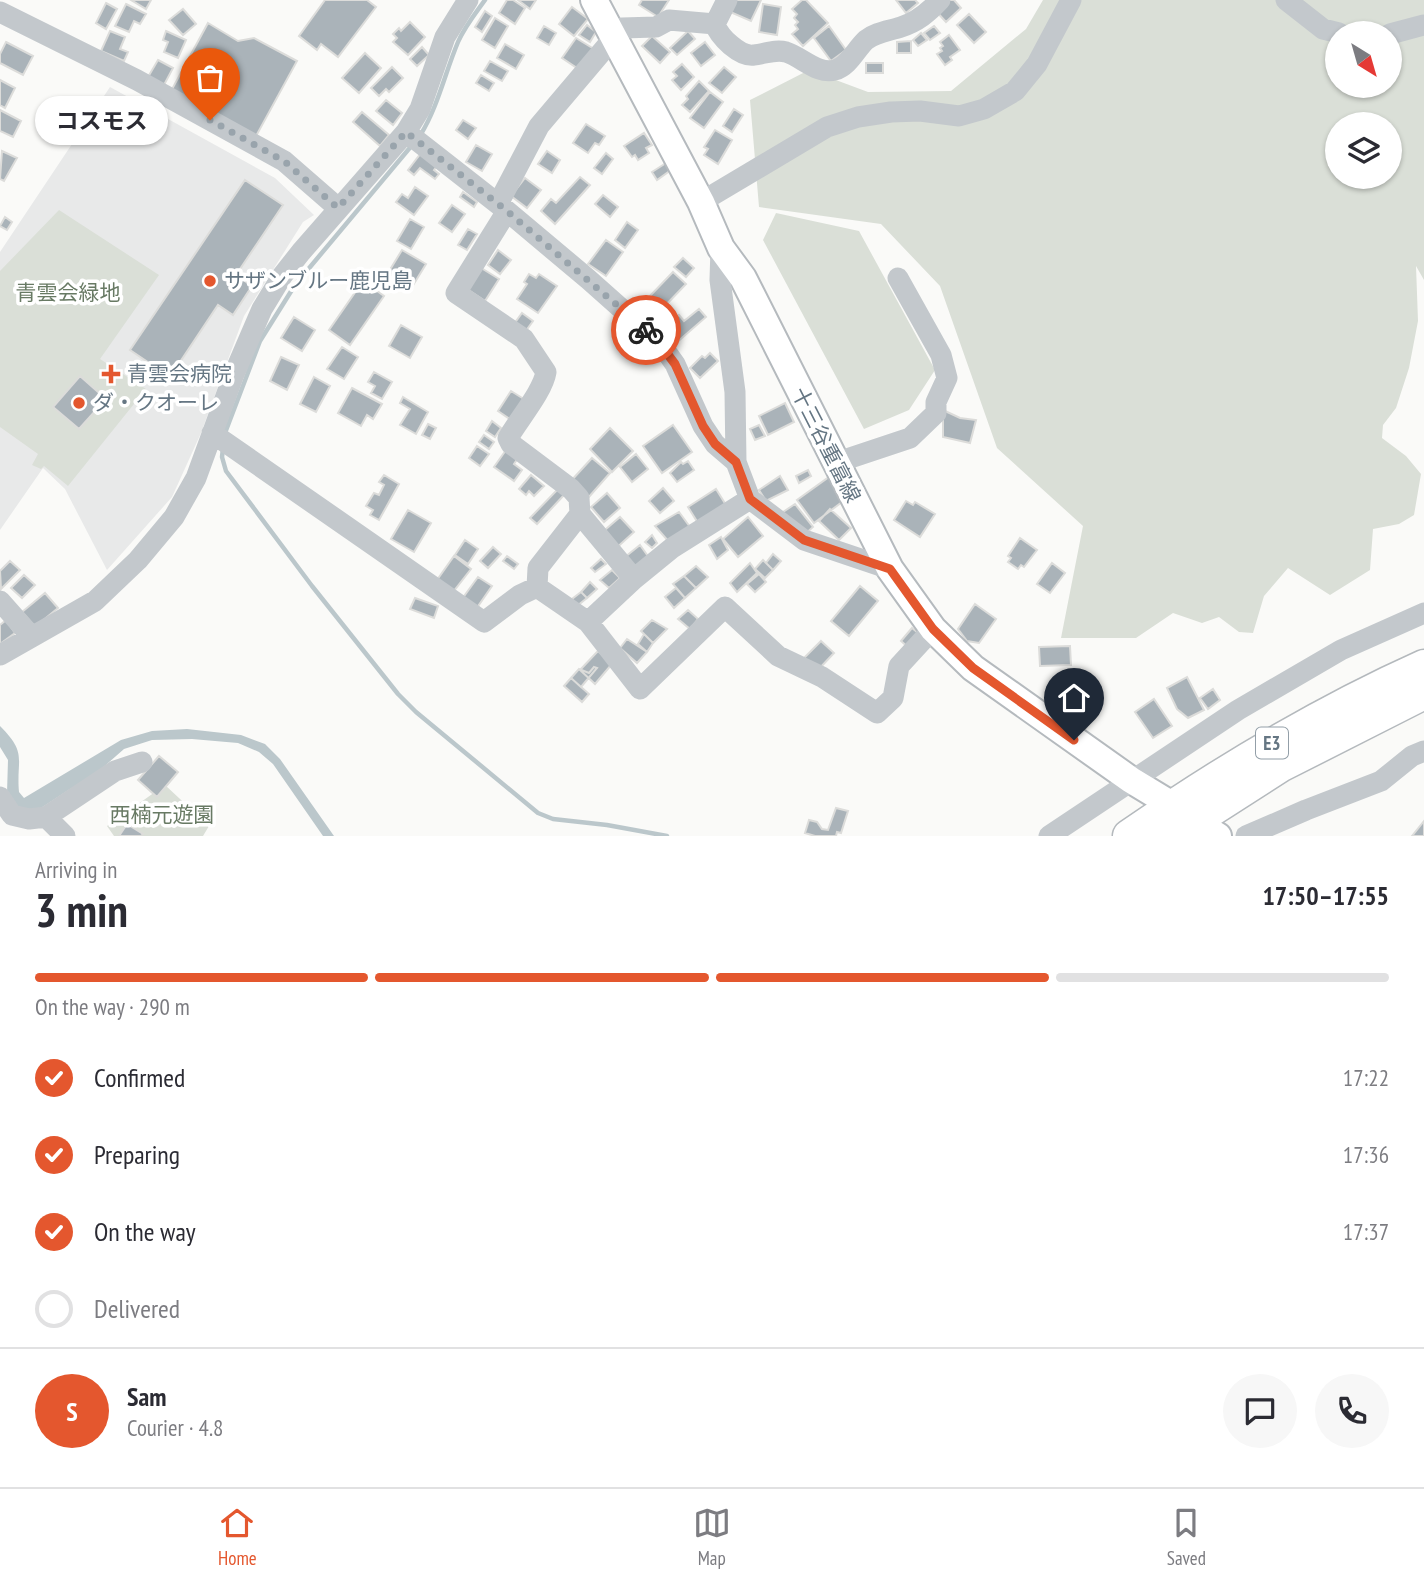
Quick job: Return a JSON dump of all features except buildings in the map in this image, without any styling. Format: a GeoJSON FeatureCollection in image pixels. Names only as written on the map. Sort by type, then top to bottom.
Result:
{"type":"FeatureCollection","features":[{"type":"Feature","properties":{"kind":"highway","name":"E3"},"geometry":{"type":"LineString","coordinates":[[1129,836],[1196,789],[1268,745],[1340,705],[1424,666]]}},
{"type":"Feature","properties":{"kind":"highway","name":"E3"},"geometry":{"type":"LineString","coordinates":[[1171,836],[1280,766],[1424,693]]}},
{"type":"Feature","properties":{"kind":"main road","name":"十三谷重富線"},"geometry":{"type":"LineString","coordinates":[[594,0],[701,202],[721,248],[743,278],[890,569],[933,629],[973,668],[1131,780],[1164,800]]}},
{"type":"Feature","properties":{"kind":"street"},"geometry":{"type":"LineString","coordinates":[[0,654],[62,622],[95,601],[138,560],[184,501],[220,439],[262,309],[282,276],[406,132],[420,109],[445,37],[468,0]]}},
{"type":"Feature","properties":{"kind":"street"},"geometry":{"type":"LineString","coordinates":[[727,0],[715,24],[717,30],[734,48],[751,56],[784,51],[822,70],[836,70],[875,34],[921,19],[940,0]]}},
{"type":"Feature","properties":{"kind":"street"},"geometry":{"type":"LineString","coordinates":[[701,202],[827,127],[858,117],[891,112],[920,111],[959,116],[984,109],[1015,91],[1037,64],[1071,0]]}},
{"type":"Feature","properties":{"kind":"street"},"geometry":{"type":"LineString","coordinates":[[1286,0],[1325,30]]}},
{"type":"Feature","properties":{"kind":"street"},"geometry":{"type":"LineString","coordinates":[[0,12],[137,80],[284,161],[338,208]]}},
{"type":"Feature","properties":{"kind":"street"},"geometry":{"type":"LineString","coordinates":[[634,579],[580,514],[579,498],[571,489],[510,444],[508,438],[520,416],[545,382],[546,372],[524,339],[456,293],[503,207],[539,126],[613,37],[622,28],[656,27],[669,20],[715,24]]}},
{"type":"Feature","properties":{"kind":"street"},"geometry":{"type":"LineString","coordinates":[[1402,31],[1424,25]]}},
{"type":"Feature","properties":{"kind":"street"},"geometry":{"type":"LineString","coordinates":[[406,132],[503,207],[660,344],[675,364],[703,426],[715,444],[736,462]]}},
{"type":"Feature","properties":{"kind":"street"},"geometry":{"type":"LineString","coordinates":[[721,248],[720,281],[735,392],[736,462],[750,499],[804,540],[890,569]]}},
{"type":"Feature","properties":{"kind":"street"},"geometry":{"type":"LineString","coordinates":[[835,463],[910,438],[936,413],[936,402],[947,378],[941,355],[898,278]]}},
{"type":"Feature","properties":{"kind":"street"},"geometry":{"type":"LineString","coordinates":[[220,439],[484,622],[520,595],[537,587]]}},
{"type":"Feature","properties":{"kind":"street"},"geometry":{"type":"LineString","coordinates":[[588,622],[672,548],[750,499]]}},
{"type":"Feature","properties":{"kind":"street"},"geometry":{"type":"LineString","coordinates":[[537,587],[538,568],[580,514]]}},
{"type":"Feature","properties":{"kind":"street"},"geometry":{"type":"LineString","coordinates":[[537,587],[588,622],[640,689],[725,607],[778,656],[822,677],[877,713],[893,698],[899,666],[933,629]]}},
{"type":"Feature","properties":{"kind":"street"},"geometry":{"type":"LineString","coordinates":[[0,601],[31,636]]}},
{"type":"Feature","properties":{"kind":"street"},"geometry":{"type":"LineString","coordinates":[[1049,836],[1238,710],[1340,650],[1424,613]]}},
{"type":"Feature","properties":{"kind":"street"},"geometry":{"type":"LineString","coordinates":[[1246,836],[1381,781],[1412,756],[1424,751]]}},
{"type":"Feature","properties":{"kind":"street"},"geometry":{"type":"LineString","coordinates":[[0,797],[12,815],[29,819],[46,817],[115,772],[142,762]]}},
{"type":"Feature","properties":{"kind":"street"},"geometry":{"type":"LineString","coordinates":[[46,817],[65,836]]}},
{"type":"Feature","properties":{"kind":"shaded area","name":"青雲会病院"},"geometry":{"type":"Polygon","coordinates":[[[110,87],[275,178],[314,215],[303,222],[244,316],[201,433],[172,497],[107,570],[65,489],[43,468],[0,530],[0,252],[110,87]]]}},
{"type":"Feature","properties":{"kind":"shaded area"},"geometry":{"type":"Polygon","coordinates":[[[0,726],[18,750],[19,792],[24,798],[121,740],[152,731],[187,729],[241,735],[265,744],[280,759],[334,836],[323,836],[273,764],[259,752],[238,743],[192,739],[152,740],[124,749],[83,785],[70,789],[38,810],[21,810],[7,793],[8,760],[0,747],[0,726]]]}},
{"type":"Feature","properties":{"kind":"green space"},"geometry":{"type":"Polygon","coordinates":[[[1043,0],[1424,0],[1424,280],[1416,266],[1418,321],[1409,368],[1396,408],[1383,425],[1382,438],[1406,456],[1421,474],[1414,515],[1399,524],[1373,529],[1370,570],[1330,595],[1288,568],[1264,596],[1253,633],[1239,632],[1219,617],[1202,623],[1173,613],[1136,638],[1061,638],[1083,526],[997,448],[940,286],[881,224],[759,207],[750,100],[809,70],[868,92],[951,91],[1026,29],[1043,0]]]}},
{"type":"Feature","properties":{"kind":"green space","name":"青雲会緑地"},"geometry":{"type":"Polygon","coordinates":[[[59,210],[159,275],[100,359],[146,389],[68,486],[44,466],[41,469],[32,465],[38,454],[0,427],[0,271],[59,210]]]}},
{"type":"Feature","properties":{"kind":"green space"},"geometry":{"type":"Polygon","coordinates":[[[776,213],[859,231],[935,370],[909,410],[864,429],[763,240],[776,213]]]}},
{"type":"Feature","properties":{"kind":"green space","name":"西楠元遊園"},"geometry":{"type":"Polygon","coordinates":[[[165,785],[209,826],[203,836],[114,836],[107,826],[165,785]]]}},
{"type":"Feature","properties":{"kind":"waterway"},"geometry":{"type":"LineString","coordinates":[[421,134],[461,36],[485,0]]}},
{"type":"Feature","properties":{"kind":"waterway"},"geometry":{"type":"LineString","coordinates":[[225,433],[260,341],[295,285],[413,144]]}},
{"type":"Feature","properties":{"kind":"waterway"},"geometry":{"type":"LineString","coordinates":[[223,448],[222,457],[226,471],[312,586],[398,694],[416,712],[538,813],[553,819],[667,836]]}},
{"type":"Feature","properties":{"kind":"way so far"},"geometry":{"type":"LineString","coordinates":[[210,120],[284,161],[338,208],[406,132],[507,211],[646,330]]}},
{"type":"Feature","properties":{"kind":"place","name":"コスモス"},"geometry":{"type":"Point","coordinates":[210,120]}},
{"type":"Feature","properties":{"kind":"place","name":"サザンブルー鹿児島"},"geometry":{"type":"Point","coordinates":[210,281]}},
{"type":"Feature","properties":{"kind":"place","name":"青雲会病院"},"geometry":{"type":"Point","coordinates":[111,374]}},
{"type":"Feature","properties":{"kind":"place","name":"ダ・クオーレ"},"geometry":{"type":"Point","coordinates":[79,403]}},
{"type":"Feature","properties":{"kind":"route"},"geometry":{"type":"LineString","coordinates":[[646,330],[675,364],[703,426],[715,444],[736,462],[750,499],[804,540],[890,569],[933,629],[973,668],[1074,740]]}}]}
